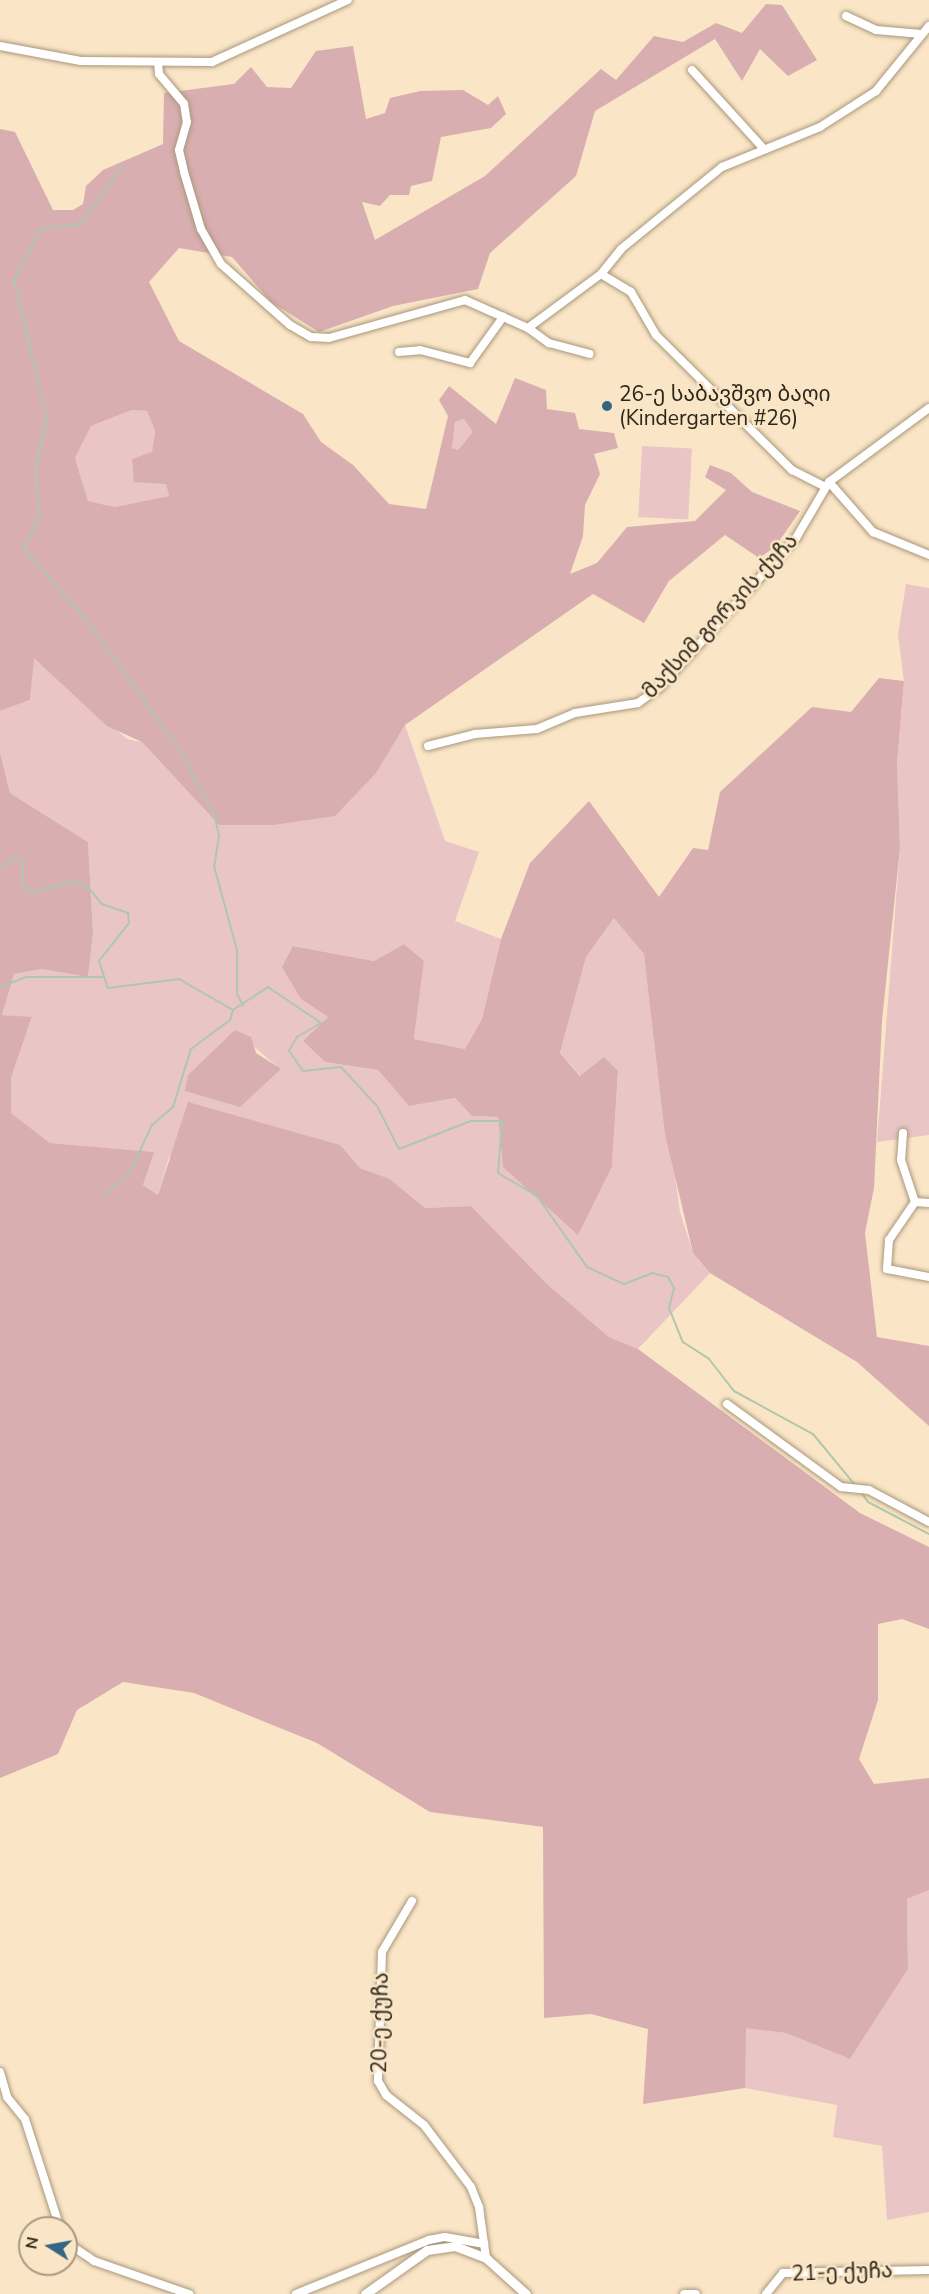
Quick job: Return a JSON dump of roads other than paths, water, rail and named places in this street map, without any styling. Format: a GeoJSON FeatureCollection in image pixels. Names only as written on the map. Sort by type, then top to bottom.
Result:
{"type":"FeatureCollection","features":[{"type":"Feature","properties":{"kind":"street"},"geometry":{"type":"LineString","coordinates":[[0,46],[81,61],[213,62],[348,0]]}},
{"type":"Feature","properties":{"kind":"street"},"geometry":{"type":"LineString","coordinates":[[846,16],[876,30],[921,34]]}},
{"type":"Feature","properties":{"kind":"street"},"geometry":{"type":"LineString","coordinates":[[528,328],[601,274],[621,249],[722,167],[762,147],[820,128],[876,91],[929,26]]}},
{"type":"Feature","properties":{"kind":"street"},"geometry":{"type":"LineString","coordinates":[[158,62],[159,74],[184,104],[186,122],[179,150],[201,229],[221,264],[290,325],[311,337],[329,338],[465,300],[528,328],[549,343],[590,354]]}},
{"type":"Feature","properties":{"kind":"street"},"geometry":{"type":"LineString","coordinates":[[692,70],[762,147]]}},
{"type":"Feature","properties":{"kind":"street"},"geometry":{"type":"LineString","coordinates":[[601,274],[631,292],[656,335],[792,470],[827,485],[873,532],[929,555]]}},
{"type":"Feature","properties":{"kind":"street"},"geometry":{"type":"LineString","coordinates":[[399,352],[420,350],[470,363],[503,317]]}},
{"type":"Feature","properties":{"kind":"street","name":"მაქსიმ გორკის ქუჩა"},"geometry":{"type":"LineString","coordinates":[[428,746],[475,734],[537,729],[575,713],[638,704],[660,687],[796,538],[827,485],[929,408]]}},
{"type":"Feature","properties":{"kind":"street"},"geometry":{"type":"LineString","coordinates":[[903,1133],[901,1160],[915,1202]]}},
{"type":"Feature","properties":{"kind":"street"},"geometry":{"type":"LineString","coordinates":[[915,1202],[929,1203]]}},
{"type":"Feature","properties":{"kind":"street"},"geometry":{"type":"LineString","coordinates":[[915,1202],[889,1240],[887,1269],[929,1277]]}},
{"type":"Feature","properties":{"kind":"street"},"geometry":{"type":"LineString","coordinates":[[727,1404],[841,1487],[870,1490],[929,1522]]}},
{"type":"Feature","properties":{"kind":"street","name":"20-ე ქუჩა"},"geometry":{"type":"LineString","coordinates":[[412,1901],[382,1952],[378,2081],[386,2094],[424,2125],[471,2187],[486,2258]]}},
{"type":"Feature","properties":{"kind":"street"},"geometry":{"type":"LineString","coordinates":[[0,2072],[7,2097],[25,2120],[56,2216]]}},
{"type":"Feature","properties":{"kind":"street"},"geometry":{"type":"LineString","coordinates":[[296,2294],[429,2240],[446,2237],[484,2244]]}},
{"type":"Feature","properties":{"kind":"street"},"geometry":{"type":"LineString","coordinates":[[365,2294],[427,2250],[455,2246],[486,2258],[526,2294]]}},
{"type":"Feature","properties":{"kind":"street"},"geometry":{"type":"LineString","coordinates":[[78,2250],[94,2261],[189,2294]]}},
{"type":"Feature","properties":{"kind":"street","name":"21-ე ქუჩა"},"geometry":{"type":"LineString","coordinates":[[766,2294],[783,2272],[929,2270]]}},
{"type":"Feature","properties":{"kind":"street"},"geometry":{"type":"LineString","coordinates":[[684,2294],[695,2294]]}},
{"type":"Feature","properties":{"kind":"waterway"},"geometry":{"type":"LineString","coordinates":[[121,167],[81,224],[40,229],[14,280],[47,418],[35,471],[40,514],[24,549],[84,617],[180,750],[214,814],[219,836],[214,866],[237,950],[237,994],[243,1005]]}},
{"type":"Feature","properties":{"kind":"waterway"},"geometry":{"type":"LineString","coordinates":[[0,869],[15,857],[23,861],[23,887],[33,892],[73,882],[88,887],[102,904],[128,913],[129,923],[99,961],[108,988],[179,979],[233,1010],[268,987],[321,1023],[297,1037],[289,1051],[303,1071],[341,1067],[377,1106],[399,1149],[471,1121],[502,1121],[498,1173],[537,1196],[587,1267],[624,1284],[652,1273],[668,1277],[674,1288],[669,1308],[683,1342],[709,1359],[734,1391],[813,1434],[855,1485]]}},
{"type":"Feature","properties":{"kind":"waterway"},"geometry":{"type":"LineString","coordinates":[[0,987],[26,977],[103,977]]}},
{"type":"Feature","properties":{"kind":"waterway"},"geometry":{"type":"LineString","coordinates":[[103,1196],[130,1172],[152,1125],[173,1107],[191,1049],[230,1020],[233,1010]]}},
{"type":"Feature","properties":{"kind":"waterway"},"geometry":{"type":"LineString","coordinates":[[861,1492],[868,1502],[929,1534]]}},
{"type":"Feature","properties":{"kind":"place","name":"26-ე საბავშვო ბაღი (Kindergarten #26)"},"geometry":{"type":"Point","coordinates":[607,406]}}]}
